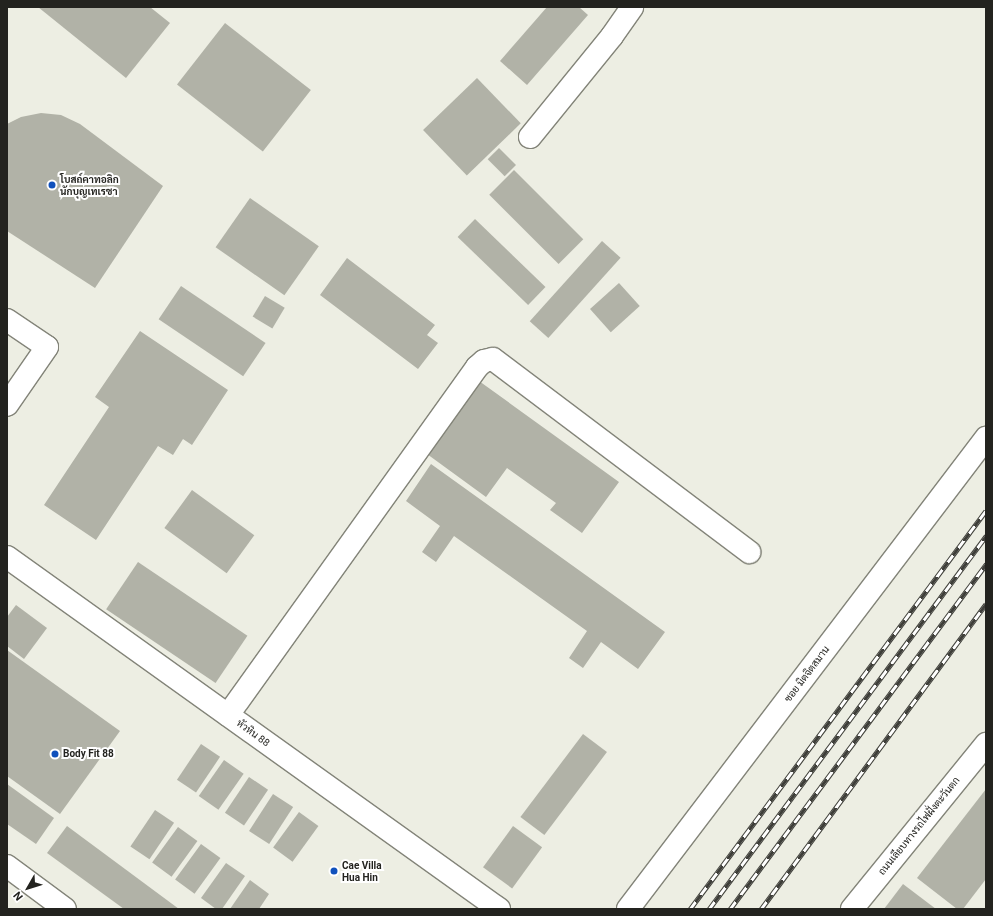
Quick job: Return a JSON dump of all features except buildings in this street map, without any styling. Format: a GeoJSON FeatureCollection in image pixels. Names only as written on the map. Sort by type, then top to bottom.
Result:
{"type":"FeatureCollection","features":[{"type":"Feature","properties":{"kind":"street"},"geometry":{"type":"LineString","coordinates":[[530,137],[612,36],[632,7]]}},
{"type":"Feature","properties":{"kind":"street"},"geometry":{"type":"LineString","coordinates":[[7,320],[47,347],[7,405]]}},
{"type":"Feature","properties":{"kind":"street"},"geometry":{"type":"LineString","coordinates":[[228,715],[477,367],[484,362],[493,359],[749,552]]}},
{"type":"Feature","properties":{"kind":"street","name":"ซอย มิตจิตสมาน"},"geometry":{"type":"LineString","coordinates":[[628,909],[986,438]]}},
{"type":"Feature","properties":{"kind":"street","name":"หัวหิน 88"},"geometry":{"type":"LineString","coordinates":[[7,557],[499,909]]}},
{"type":"Feature","properties":{"kind":"street","name":"ถนนเลียบทางรถไฟฝั่งตะวันตก"},"geometry":{"type":"LineString","coordinates":[[852,909],[986,744]]}},
{"type":"Feature","properties":{"kind":"street"},"geometry":{"type":"LineString","coordinates":[[7,866],[65,909]]}},
{"type":"Feature","properties":{"kind":"railway"},"geometry":{"type":"LineString","coordinates":[[690,909],[986,511]]}},
{"type":"Feature","properties":{"kind":"railway"},"geometry":{"type":"LineString","coordinates":[[709,909],[986,536]]}},
{"type":"Feature","properties":{"kind":"railway"},"geometry":{"type":"LineString","coordinates":[[730,909],[986,564]]}},
{"type":"Feature","properties":{"kind":"railway"},"geometry":{"type":"LineString","coordinates":[[761,909],[986,604]]}},
{"type":"Feature","properties":{"kind":"place","name":"โบสถ์คาทอลิก นักบุญเทเรซา"},"geometry":{"type":"Point","coordinates":[52,185]}},
{"type":"Feature","properties":{"kind":"place","name":"Body Fit 88"},"geometry":{"type":"Point","coordinates":[55,754]}},
{"type":"Feature","properties":{"kind":"place","name":"Cae Villa Hua Hin"},"geometry":{"type":"Point","coordinates":[334,871]}}]}
